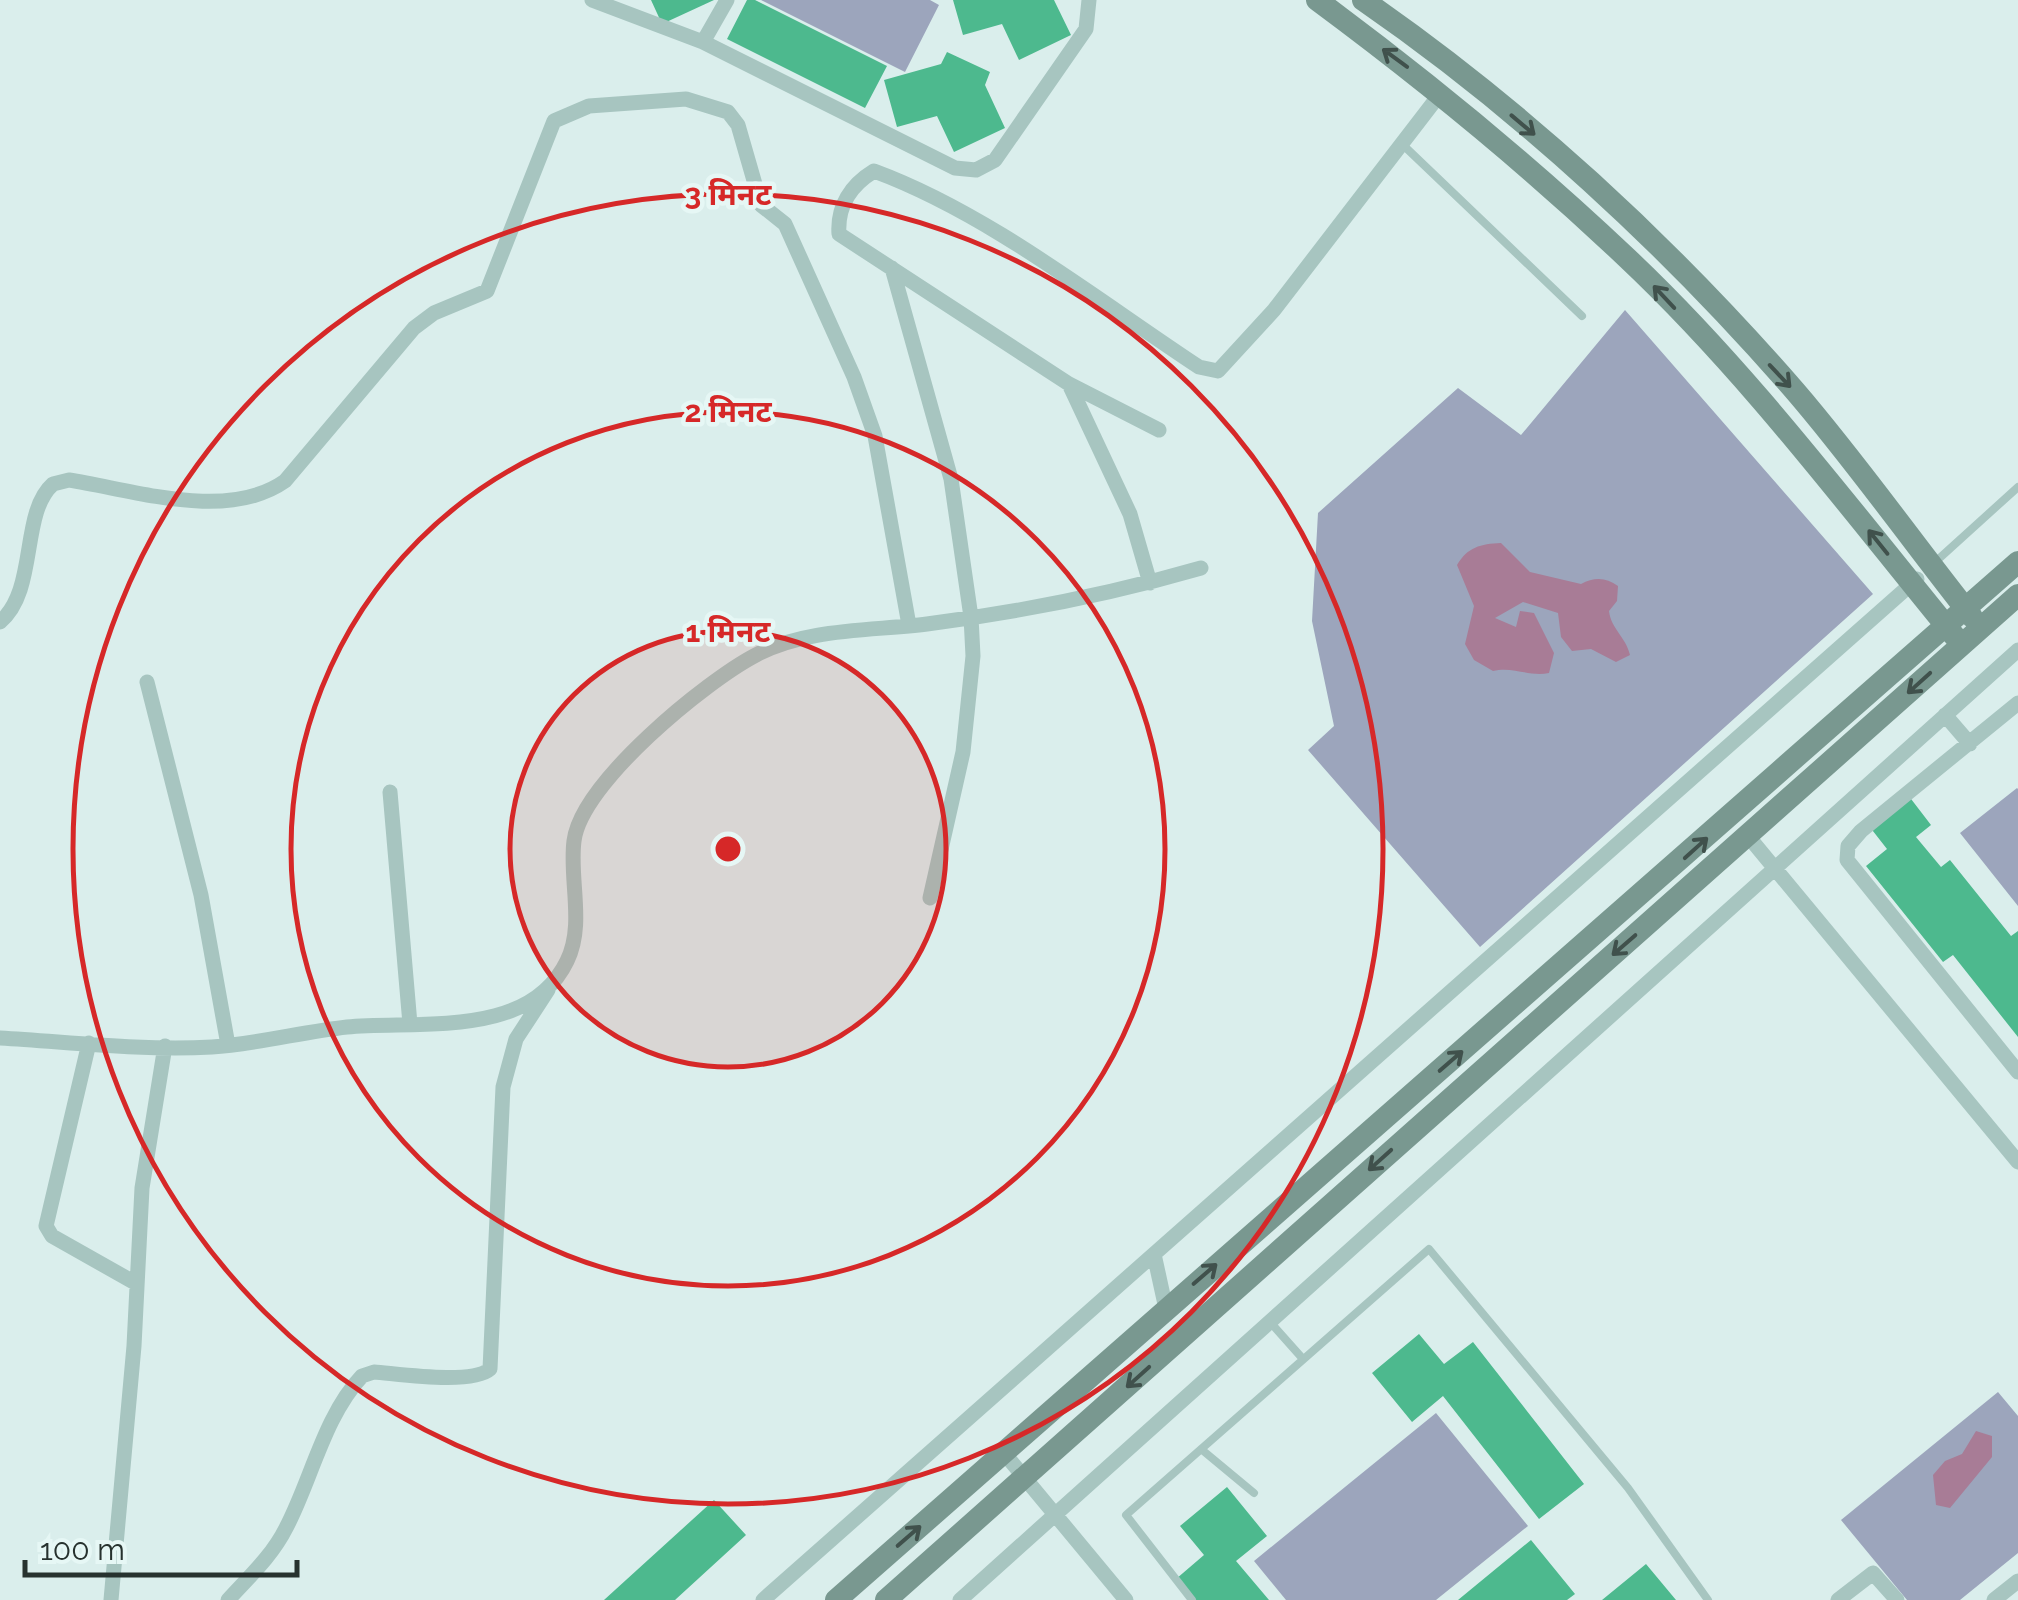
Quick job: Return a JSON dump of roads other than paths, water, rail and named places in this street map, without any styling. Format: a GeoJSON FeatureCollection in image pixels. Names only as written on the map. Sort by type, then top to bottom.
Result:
{"type":"FeatureCollection","features":[{"type":"Feature","properties":{"kind":"street"},"geometry":{"type":"LineString","coordinates":[[592,0],[703,42],[955,168],[976,170],[994,160],[1086,29],[1089,0]]}},
{"type":"Feature","properties":{"kind":"street"},"geometry":{"type":"LineString","coordinates":[[703,42],[727,0]]}},
{"type":"Feature","properties":{"kind":"street"},"geometry":{"type":"LineString","coordinates":[[1316,0],[1440,94],[1629,259],[1773,415],[1962,644]]}},
{"type":"Feature","properties":{"kind":"street"},"geometry":{"type":"LineString","coordinates":[[1363,0],[1433,48],[1556,154],[1692,282],[1795,392],[1981,628]]}},
{"type":"Feature","properties":{"kind":"street"},"geometry":{"type":"LineString","coordinates":[[1159,430],[1069,384],[840,234],[838,217],[856,182],[874,170],[971,218],[1199,367],[1218,371],[1274,310],[1440,94]]}},
{"type":"Feature","properties":{"kind":"street"},"geometry":{"type":"LineString","coordinates":[[0,622],[16,605],[46,490],[69,480],[201,500],[238,500],[270,491],[285,481],[414,328],[434,313],[487,291],[554,121],[589,106],[686,99],[728,112],[738,125],[761,205],[785,224],[854,376],[875,436],[909,626]]}},
{"type":"Feature","properties":{"kind":"street"},"geometry":{"type":"LineString","coordinates":[[892,268],[951,479],[971,617],[972,656],[963,752],[930,898]]}},
{"type":"Feature","properties":{"kind":"street"},"geometry":{"type":"LineString","coordinates":[[1069,384],[1130,514],[1150,583]]}},
{"type":"Feature","properties":{"kind":"street"},"geometry":{"type":"LineString","coordinates":[[836,1600],[2018,562]]}},
{"type":"Feature","properties":{"kind":"street"},"geometry":{"type":"LineString","coordinates":[[763,1600],[1156,1265],[1933,564]]}},
{"type":"Feature","properties":{"kind":"street"},"geometry":{"type":"LineString","coordinates":[[228,1600],[270,1554],[286,1529],[335,1421],[362,1376],[374,1372],[466,1377],[483,1375],[490,1369],[503,1087],[516,1040],[555,980],[574,939],[574,838],[602,786],[671,718],[758,653],[825,635],[971,617],[1150,583],[1201,568]]}},
{"type":"Feature","properties":{"kind":"street"},"geometry":{"type":"LineString","coordinates":[[886,1600],[2018,594]]}},
{"type":"Feature","properties":{"kind":"street"},"geometry":{"type":"LineString","coordinates":[[960,1600],[2018,650]]}},
{"type":"Feature","properties":{"kind":"street"},"geometry":{"type":"LineString","coordinates":[[147,682],[201,894],[228,1045]]}},
{"type":"Feature","properties":{"kind":"street"},"geometry":{"type":"LineString","coordinates":[[2018,704],[1861,831],[1848,846],[1847,860],[2018,1072]]}},
{"type":"Feature","properties":{"kind":"street"},"geometry":{"type":"LineString","coordinates":[[1945,715],[1970,744]]}},
{"type":"Feature","properties":{"kind":"street"},"geometry":{"type":"LineString","coordinates":[[390,792],[410,1024]]}},
{"type":"Feature","properties":{"kind":"street"},"geometry":{"type":"LineString","coordinates":[[1748,836],[2018,1162]]}},
{"type":"Feature","properties":{"kind":"street"},"geometry":{"type":"LineString","coordinates":[[0,1038],[89,1044],[228,1045],[348,1027],[471,1022],[506,1012],[555,980]]}},
{"type":"Feature","properties":{"kind":"street"},"geometry":{"type":"LineString","coordinates":[[89,1044],[46,1226],[52,1236],[138,1284]]}},
{"type":"Feature","properties":{"kind":"street"},"geometry":{"type":"LineString","coordinates":[[111,1600],[138,1284],[142,1188],[165,1046]]}},
{"type":"Feature","properties":{"kind":"street"},"geometry":{"type":"LineString","coordinates":[[1156,1265],[1166,1308]]}},
{"type":"Feature","properties":{"kind":"street"},"geometry":{"type":"LineString","coordinates":[[1004,1453],[1126,1600]]}},
{"type":"Feature","properties":{"kind":"street"},"geometry":{"type":"LineString","coordinates":[[1838,1600],[1873,1573],[1897,1600]]}},
{"type":"Feature","properties":{"kind":"street"},"geometry":{"type":"LineString","coordinates":[[1994,1600],[2018,1581]]}},
{"type":"Feature","properties":{"kind":"lane"},"geometry":{"type":"LineString","coordinates":[[1402,144],[1582,316]]}},
{"type":"Feature","properties":{"kind":"lane"},"geometry":{"type":"LineString","coordinates":[[1933,564],[2018,487]]}},
{"type":"Feature","properties":{"kind":"lane"},"geometry":{"type":"LineString","coordinates":[[1192,1600],[1126,1514],[1429,1249],[1628,1488],[1708,1600]]}},
{"type":"Feature","properties":{"kind":"lane"},"geometry":{"type":"LineString","coordinates":[[1270,1322],[1304,1359]]}},
{"type":"Feature","properties":{"kind":"lane"},"geometry":{"type":"LineString","coordinates":[[1201,1449],[1254,1493]]}}]}
